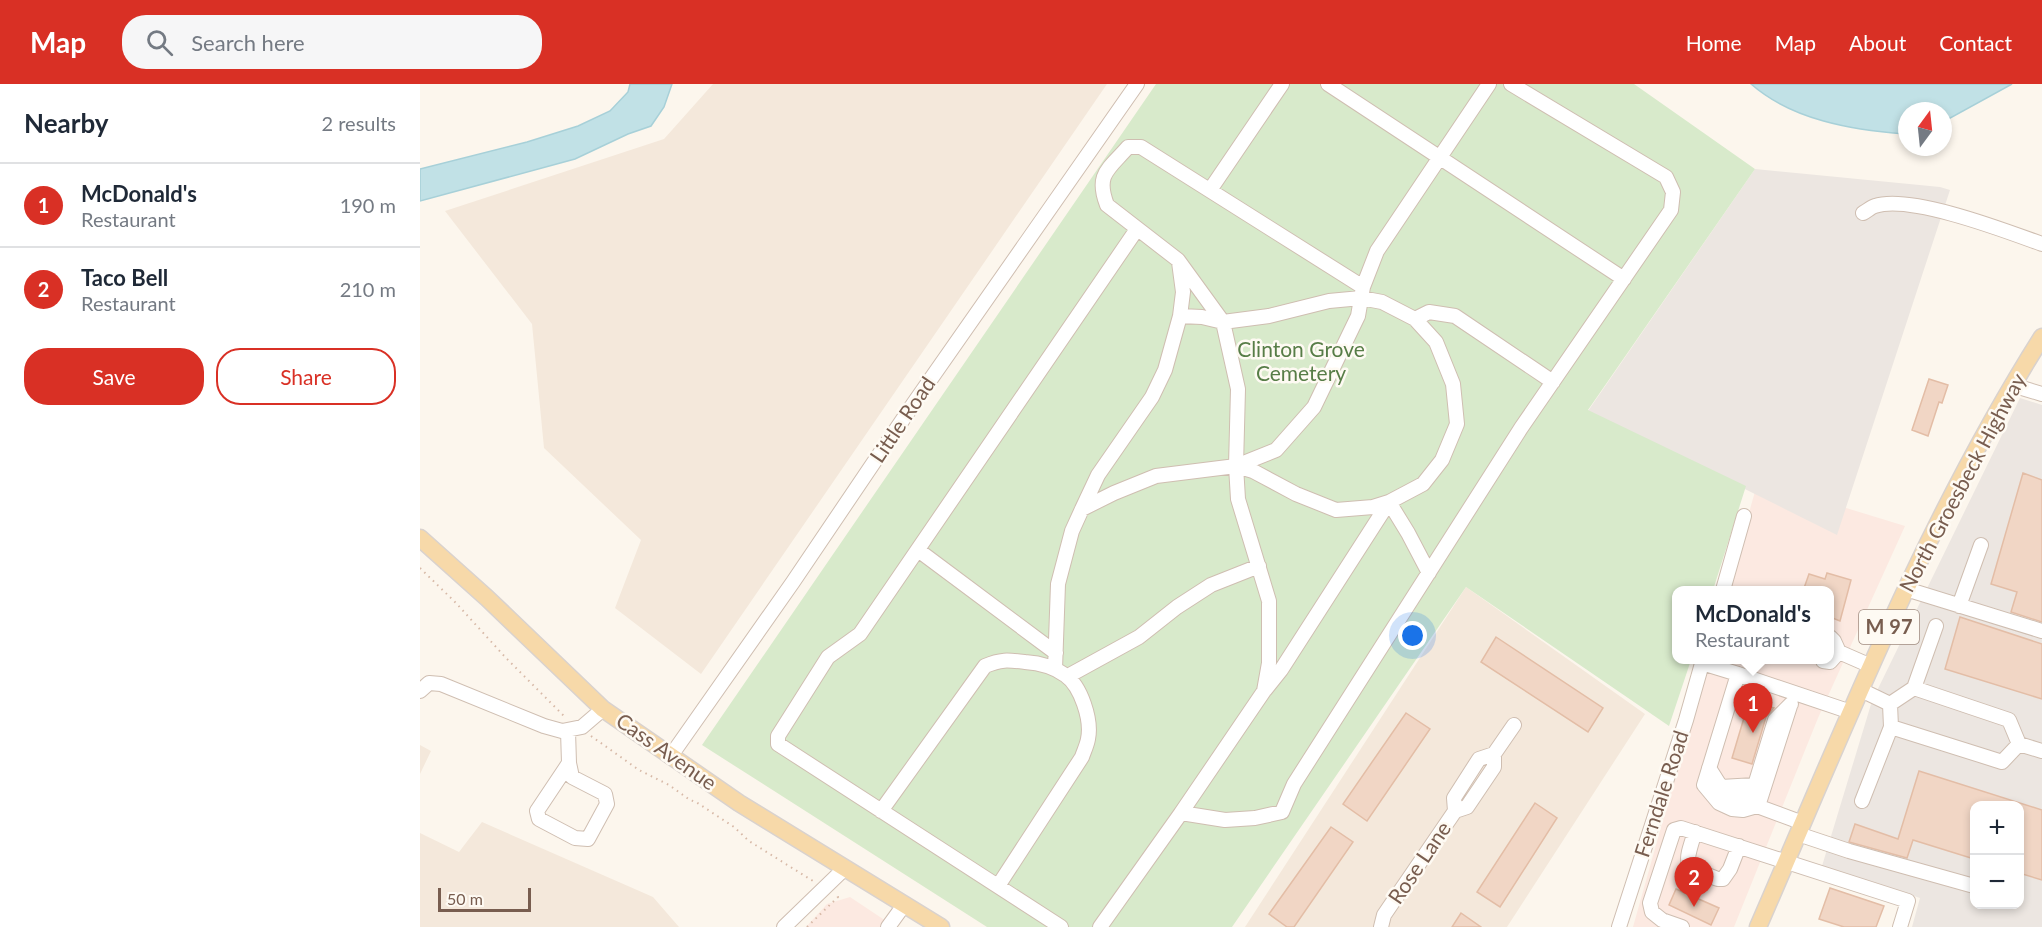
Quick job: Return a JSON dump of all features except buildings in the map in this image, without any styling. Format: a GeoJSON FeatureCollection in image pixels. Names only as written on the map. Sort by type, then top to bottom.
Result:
{"type":"FeatureCollection","features":[{"type":"Feature","properties":{"kind":"main road","name":"North Groesbeck Highway"},"geometry":{"type":"LineString","coordinates":[[1764,926],[1787,861],[1906,589],[1959,481],[2012,385],[2042,337]]}},
{"type":"Feature","properties":{"kind":"main road","name":"Cass Avenue"},"geometry":{"type":"LineString","coordinates":[[420,538],[487,598],[603,709],[670,757],[844,869],[941,927]]}},
{"type":"Feature","properties":{"kind":"street","name":"Little Road"},"geometry":{"type":"LineString","coordinates":[[670,757],[1137,84]]}},
{"type":"Feature","properties":{"kind":"street"},"geometry":{"type":"LineString","coordinates":[[1210,190],[1282,84]]}},
{"type":"Feature","properties":{"kind":"street"},"geometry":{"type":"LineString","coordinates":[[1328,84],[1624,279]]}},
{"type":"Feature","properties":{"kind":"street"},"geometry":{"type":"LineString","coordinates":[[1082,509],[1156,476],[1236,466],[1276,450],[1314,407],[1358,316],[1362,292],[1377,251],[1489,84]]}},
{"type":"Feature","properties":{"kind":"street"},"geometry":{"type":"LineString","coordinates":[[1181,813],[1225,820],[1255,818],[1282,812],[1294,784],[1429,573],[1553,382],[1671,210],[1674,192],[1665,177],[1511,84]]}},
{"type":"Feature","properties":{"kind":"street"},"geometry":{"type":"LineString","coordinates":[[1236,466],[1253,471],[1296,494],[1336,510],[1372,507],[1389,502],[1423,484],[1442,460],[1457,424],[1453,384],[1436,342],[1415,319],[1362,292],[1210,190],[1141,147],[1128,147],[1103,176],[1102,193],[1107,205],[1178,260],[1223,322],[1238,388],[1236,466],[1238,499],[1269,601],[1269,663],[1264,691]]}},
{"type":"Feature","properties":{"kind":"street"},"geometry":{"type":"LineString","coordinates":[[1863,213],[1874,206],[1888,204],[1914,206],[1999,228],[2042,244]]}},
{"type":"Feature","properties":{"kind":"street"},"geometry":{"type":"LineString","coordinates":[[1061,927],[778,744],[778,736],[828,657],[860,634],[1137,229]]}},
{"type":"Feature","properties":{"kind":"street"},"geometry":{"type":"LineString","coordinates":[[1055,669],[1058,584],[1072,531],[1098,475],[1152,398],[1165,370],[1180,316],[1183,292],[1178,260]]}},
{"type":"Feature","properties":{"kind":"street"},"geometry":{"type":"LineString","coordinates":[[1180,316],[1202,317],[1223,322],[1269,316],[1362,292]]}},
{"type":"Feature","properties":{"kind":"street"},"geometry":{"type":"LineString","coordinates":[[1415,319],[1429,312],[1455,316],[1553,382]]}},
{"type":"Feature","properties":{"kind":"street"},"geometry":{"type":"LineString","coordinates":[[2012,385],[2042,394]]}},
{"type":"Feature","properties":{"kind":"street"},"geometry":{"type":"LineString","coordinates":[[1389,502],[1429,573]]}},
{"type":"Feature","properties":{"kind":"street"},"geometry":{"type":"LineString","coordinates":[[1100,927],[1264,691],[1281,670],[1389,502]]}},
{"type":"Feature","properties":{"kind":"street"},"geometry":{"type":"LineString","coordinates":[[1724,586],[1744,516]]}},
{"type":"Feature","properties":{"kind":"street"},"geometry":{"type":"LineString","coordinates":[[1959,606],[1981,545]]}},
{"type":"Feature","properties":{"kind":"street"},"geometry":{"type":"LineString","coordinates":[[918,550],[1056,653]]}},
{"type":"Feature","properties":{"kind":"street"},"geometry":{"type":"LineString","coordinates":[[1068,676],[1139,637],[1177,607],[1211,585],[1259,566]]}},
{"type":"Feature","properties":{"kind":"street"},"geometry":{"type":"LineString","coordinates":[[1906,589],[2042,631]]}},
{"type":"Feature","properties":{"kind":"street"},"geometry":{"type":"LineString","coordinates":[[1890,704],[1914,688],[1936,626]]}},
{"type":"Feature","properties":{"kind":"street"},"geometry":{"type":"LineString","coordinates":[[1834,641],[1839,652],[1871,666]]}},
{"type":"Feature","properties":{"kind":"street"},"geometry":{"type":"LineString","coordinates":[[1834,658],[1839,652]]}},
{"type":"Feature","properties":{"kind":"street"},"geometry":{"type":"LineString","coordinates":[[881,811],[985,666],[1000,659],[1034,663],[1055,669],[1068,676],[1081,697],[1088,719],[1089,739],[1082,757],[998,886]]}},
{"type":"Feature","properties":{"kind":"street","name":"Ferndale Road"},"geometry":{"type":"LineString","coordinates":[[1619,927],[1702,664]]}},
{"type":"Feature","properties":{"kind":"street"},"geometry":{"type":"LineString","coordinates":[[1711,664],[1793,699],[1851,712]]}},
{"type":"Feature","properties":{"kind":"street"},"geometry":{"type":"LineString","coordinates":[[1738,674],[1704,785],[1719,803],[1732,809],[1743,810],[1758,806],[1849,851],[1970,885]]}},
{"type":"Feature","properties":{"kind":"street"},"geometry":{"type":"LineString","coordinates":[[420,691],[424,685],[429,683],[441,684],[544,726],[568,731],[582,727],[603,709]]}},
{"type":"Feature","properties":{"kind":"street"},"geometry":{"type":"LineString","coordinates":[[1914,688],[2009,720],[2019,744]]}},
{"type":"Feature","properties":{"kind":"street"},"geometry":{"type":"LineString","coordinates":[[1861,690],[1890,704]]}},
{"type":"Feature","properties":{"kind":"street"},"geometry":{"type":"LineString","coordinates":[[1709,768],[1721,787],[1755,785],[1775,720],[1793,699]]}},
{"type":"Feature","properties":{"kind":"street"},"geometry":{"type":"LineString","coordinates":[[1758,806],[1793,699]]}},
{"type":"Feature","properties":{"kind":"street"},"geometry":{"type":"LineString","coordinates":[[1862,801],[1891,727],[1890,704]]}},
{"type":"Feature","properties":{"kind":"street","name":"Rose Lane"},"geometry":{"type":"LineString","coordinates":[[1369,927],[1382,921],[1455,811],[1467,807],[1494,767],[1494,754],[1514,725]]}},
{"type":"Feature","properties":{"kind":"street"},"geometry":{"type":"LineString","coordinates":[[1891,727],[2002,762],[2019,744]]}},
{"type":"Feature","properties":{"kind":"street"},"geometry":{"type":"LineString","coordinates":[[568,731],[572,777],[605,795],[607,804],[588,839],[575,838],[539,819],[537,811],[569,763]]}},
{"type":"Feature","properties":{"kind":"street"},"geometry":{"type":"LineString","coordinates":[[2019,744],[2042,751]]}},
{"type":"Feature","properties":{"kind":"street"},"geometry":{"type":"LineString","coordinates":[[1682,927],[1662,920],[1652,912],[1650,903],[1674,830],[1681,828],[1908,901],[1900,927]]}},
{"type":"Feature","properties":{"kind":"street"},"geometry":{"type":"LineString","coordinates":[[1695,832],[1687,861],[1693,869],[1718,879],[1723,879],[1730,869],[1739,846]]}},
{"type":"Feature","properties":{"kind":"street"},"geometry":{"type":"LineString","coordinates":[[787,926],[844,869]]}},
{"type":"Feature","properties":{"kind":"street"},"geometry":{"type":"LineString","coordinates":[[888,927],[904,905]]}},
{"type":"Feature","properties":{"kind":"path"},"geometry":{"type":"LineString","coordinates":[[420,568],[558,712]]}},
{"type":"Feature","properties":{"kind":"path"},"geometry":{"type":"LineString","coordinates":[[590,735],[639,770],[677,789],[690,800],[734,826],[749,841],[801,873]]}},
{"type":"Feature","properties":{"kind":"path"},"geometry":{"type":"LineString","coordinates":[[807,927],[838,897]]}},
{"type":"Feature","properties":{"kind":"shaded area"},"geometry":{"type":"Polygon","coordinates":[[[713,84],[1107,84],[701,674],[615,608],[641,540],[544,448],[532,324],[445,211],[664,139],[713,84]]]}},
{"type":"Feature","properties":{"kind":"shaded area"},"geometry":{"type":"Polygon","coordinates":[[[1755,169],[1940,187],[1950,190],[1837,535],[1588,411],[1755,169]]]}},
{"type":"Feature","properties":{"kind":"shaded area"},"geometry":{"type":"Polygon","coordinates":[[[2020,398],[2042,405],[2042,927],[1912,927],[1920,898],[1822,866],[1872,701],[2020,398]]]}},
{"type":"Feature","properties":{"kind":"shaded area"},"geometry":{"type":"Polygon","coordinates":[[[1758,481],[1905,526],[1818,718],[1734,927],[1633,927],[1707,664],[1834,664],[1834,586],[1728,586],[1758,481]]]}},
{"type":"Feature","properties":{"kind":"shaded area"},"geometry":{"type":"Polygon","coordinates":[[[1466,587],[1645,714],[1507,927],[1245,927],[1466,587]]]}},
{"type":"Feature","properties":{"kind":"shaded area"},"geometry":{"type":"Polygon","coordinates":[[[420,745],[431,751],[420,774],[420,745]]]}},
{"type":"Feature","properties":{"kind":"shaded area"},"geometry":{"type":"Polygon","coordinates":[[[482,822],[653,897],[679,927],[420,927],[420,833],[459,852],[482,822]]]}},
{"type":"Feature","properties":{"kind":"shaded area"},"geometry":{"type":"Polygon","coordinates":[[[850,897],[895,927],[806,927],[827,904],[850,897]]]}},
{"type":"Feature","properties":{"kind":"green space","name":"Clinton Grove Cemetery"},"geometry":{"type":"Polygon","coordinates":[[[1156,84],[1634,84],[1755,169],[1588,410],[1746,486],[1714,586],[1672,586],[1672,664],[1690,664],[1669,726],[1466,587],[1232,927],[987,927],[702,745],[1156,84]]]}},
{"type":"Feature","properties":{"kind":"water"},"geometry":{"type":"Polygon","coordinates":[[[630,84],[672,84],[664,107],[651,126],[628,134],[575,159],[420,201],[420,169],[527,142],[578,126],[610,111],[628,92],[630,84]]]}},
{"type":"Feature","properties":{"kind":"water"},"geometry":{"type":"Polygon","coordinates":[[[1751,84],[2012,84],[1952,117],[1952,102],[1898,102],[1898,133],[1864,130],[1824,121],[1804,115],[1767,96],[1751,84]]]}},
{"type":"Feature","properties":{"kind":"place","name":"McDonald's"},"geometry":{"type":"Point","coordinates":[1753,733]}},
{"type":"Feature","properties":{"kind":"place","name":"Taco Bell"},"geometry":{"type":"Point","coordinates":[1694,907]}}]}
